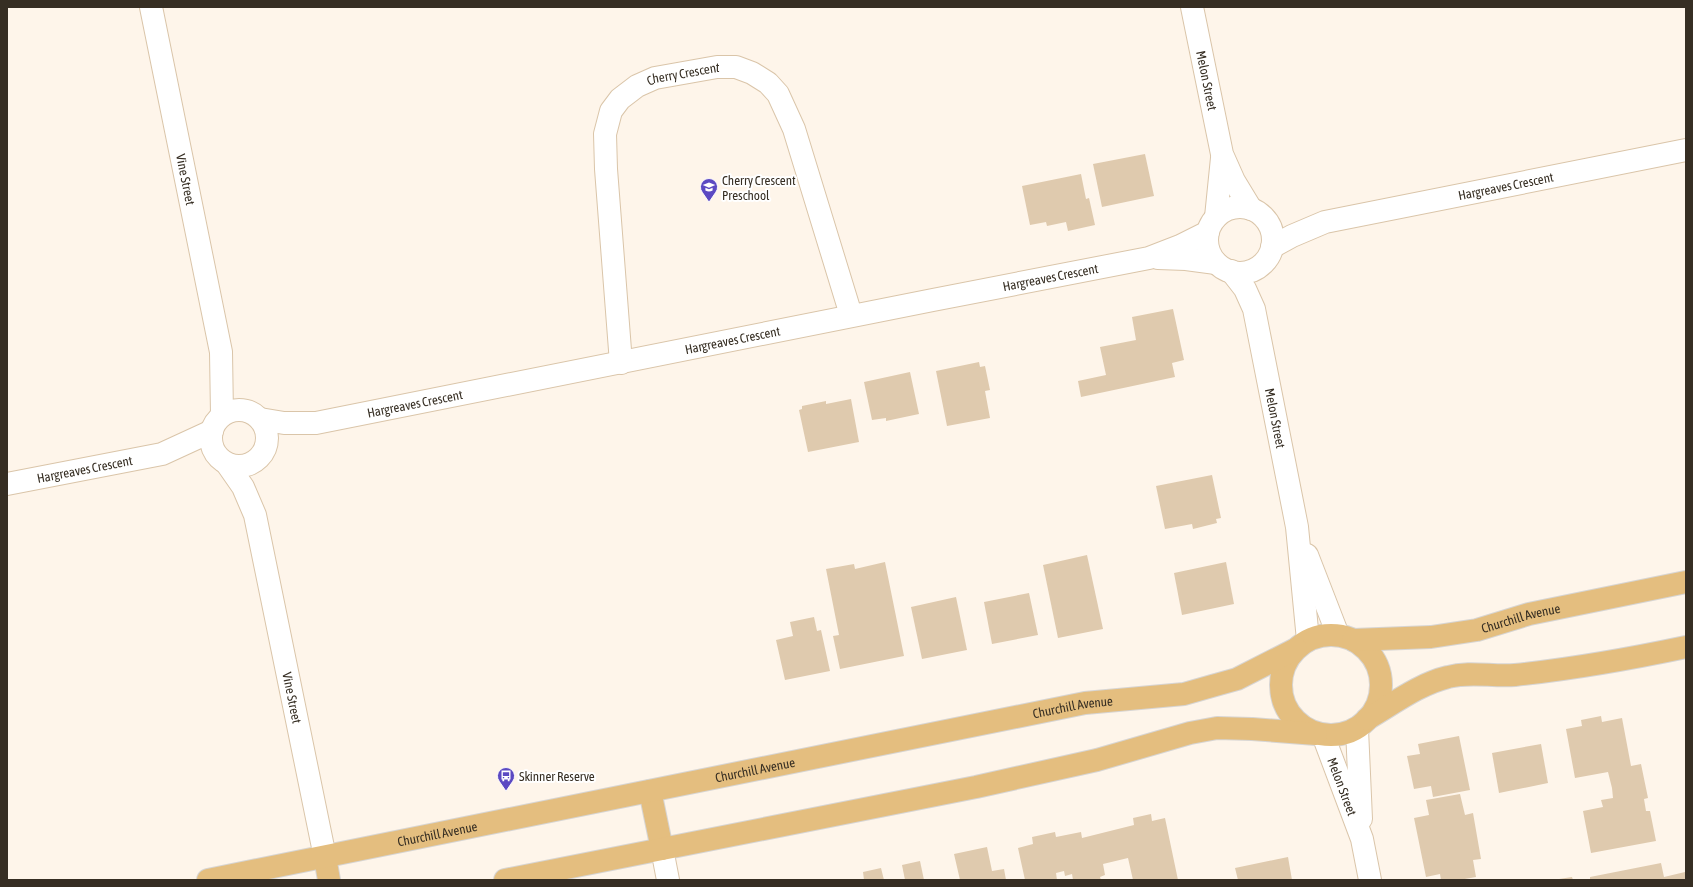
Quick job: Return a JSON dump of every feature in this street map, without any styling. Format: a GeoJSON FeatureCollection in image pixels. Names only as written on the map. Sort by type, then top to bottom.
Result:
{"type":"FeatureCollection","features":[{"type":"Feature","properties":{"kind":"main road","name":"Churchill Avenue"},"geometry":{"type":"LineString","coordinates":[[1345,638],[1431,638],[1477,630],[1528,614],[1686,582]]}},
{"type":"Feature","properties":{"kind":"main road"},"geometry":{"type":"LineString","coordinates":[[1320,734],[1300,726],[1288,713],[1282,697],[1280,680],[1285,663],[1302,645],[1322,635],[1345,638],[1366,649],[1376,662],[1380,676],[1381,692],[1376,707],[1362,724]]}},
{"type":"Feature","properties":{"kind":"main road","name":"Churchill Avenue"},"geometry":{"type":"LineString","coordinates":[[208,880],[1085,703],[1184,694],[1236,679],[1302,645]]}},
{"type":"Feature","properties":{"kind":"main road"},"geometry":{"type":"LineString","coordinates":[[505,880],[976,787],[1097,760],[1197,731],[1217,728],[1340,735],[1362,724],[1420,687],[1448,676],[1481,674],[1510,675],[1563,670],[1686,647]]}},
{"type":"Feature","properties":{"kind":"main road"},"geometry":{"type":"LineString","coordinates":[[650,791],[662,849]]}},
{"type":"Feature","properties":{"kind":"main road","name":"Vine Street"},"geometry":{"type":"LineString","coordinates":[[325,857],[329,880]]}},
{"type":"Feature","properties":{"kind":"street","name":"Vine Street"},"geometry":{"type":"LineString","coordinates":[[152,7],[221,352],[236,388],[255,415]]}},
{"type":"Feature","properties":{"kind":"street","name":"Melon Street"},"geometry":{"type":"LineString","coordinates":[[1192,7],[1222,154],[1234,181],[1255,211]]}},
{"type":"Feature","properties":{"kind":"street","name":"Cherry Crescent"},"geometry":{"type":"LineString","coordinates":[[621,363],[606,169],[606,134],[611,111],[620,99],[636,86],[655,78],[717,67],[736,68],[752,72],[768,83],[778,94],[794,129],[851,315]]}},
{"type":"Feature","properties":{"kind":"street","name":"Hargreaves Crescent"},"geometry":{"type":"LineString","coordinates":[[1268,255],[1292,236],[1325,222],[1686,150]]}},
{"type":"Feature","properties":{"kind":"street","name":"Melon Street"},"geometry":{"type":"LineString","coordinates":[[1212,225],[1222,154]]}},
{"type":"Feature","properties":{"kind":"street"},"geometry":{"type":"LineString","coordinates":[[1242,207],[1255,211],[1267,220],[1271,229],[1273,238],[1268,255],[1249,272],[1240,273],[1223,267],[1210,254],[1206,243],[1212,225],[1223,211],[1232,208],[1242,207]]}},
{"type":"Feature","properties":{"kind":"street","name":"Hargreaves Crescent"},"geometry":{"type":"LineString","coordinates":[[1255,211],[1289,221],[1325,222]]}},
{"type":"Feature","properties":{"kind":"street","name":"Hargreaves Crescent"},"geometry":{"type":"LineString","coordinates":[[255,415],[284,423],[316,423],[621,363],[851,315],[1149,258],[1180,246],[1212,225]]}},
{"type":"Feature","properties":{"kind":"street","name":"Melon Street"},"geometry":{"type":"LineString","coordinates":[[1254,309],[1259,283],[1268,255]]}},
{"type":"Feature","properties":{"kind":"street","name":"Hargreaves Crescent"},"geometry":{"type":"LineString","coordinates":[[1149,258],[1186,259],[1223,267]]}},
{"type":"Feature","properties":{"kind":"street","name":"Melon Street"},"geometry":{"type":"LineString","coordinates":[[1223,267],[1245,289],[1254,309],[1297,527],[1302,645]]}},
{"type":"Feature","properties":{"kind":"street","name":"Vine Street"},"geometry":{"type":"LineString","coordinates":[[217,423],[221,352]]}},
{"type":"Feature","properties":{"kind":"street"},"geometry":{"type":"LineString","coordinates":[[240,410],[255,415],[265,426],[267,433],[268,441],[262,455],[243,467],[234,467],[223,461],[214,450],[211,441],[217,423],[231,411],[240,410]]}},
{"type":"Feature","properties":{"kind":"street","name":"Hargreaves Crescent"},"geometry":{"type":"LineString","coordinates":[[162,454],[217,423]]}},
{"type":"Feature","properties":{"kind":"street","name":"Hargreaves Crescent"},"geometry":{"type":"LineString","coordinates":[[262,455],[316,423]]}},
{"type":"Feature","properties":{"kind":"street","name":"Hargreaves Crescent"},"geometry":{"type":"LineString","coordinates":[[7,484],[162,454],[195,455],[223,461]]}},
{"type":"Feature","properties":{"kind":"street","name":"Vine Street"},"geometry":{"type":"LineString","coordinates":[[255,515],[262,455]]}},
{"type":"Feature","properties":{"kind":"street","name":"Vine Street"},"geometry":{"type":"LineString","coordinates":[[223,461],[243,487],[255,515],[325,857]]}},
{"type":"Feature","properties":{"kind":"street","name":"Melon Street"},"geometry":{"type":"LineString","coordinates":[[1297,527],[1345,638]]}},
{"type":"Feature","properties":{"kind":"street","name":"Melon Street"},"geometry":{"type":"LineString","coordinates":[[1362,724],[1362,839]]}},
{"type":"Feature","properties":{"kind":"street","name":"Melon Street"},"geometry":{"type":"LineString","coordinates":[[1320,734],[1362,839],[1370,880]]}},
{"type":"Feature","properties":{"kind":"street"},"geometry":{"type":"LineString","coordinates":[[662,849],[668,880]]}},
{"type":"Feature","properties":{"kind":"building"},"geometry":{"type":"Polygon","coordinates":[[[1145,154],[1154,196],[1102,207],[1093,164],[1145,154]]]}},
{"type":"Feature","properties":{"kind":"building"},"geometry":{"type":"Polygon","coordinates":[[[1081,174],[1086,199],[1089,198],[1095,225],[1068,231],[1066,222],[1047,226],[1046,222],[1030,225],[1022,186],[1081,174]]]}},
{"type":"Feature","properties":{"kind":"building"},"geometry":{"type":"Polygon","coordinates":[[[1173,309],[1184,360],[1172,363],[1175,377],[1081,397],[1078,381],[1106,375],[1100,347],[1136,340],[1132,317],[1173,309]]]}},
{"type":"Feature","properties":{"kind":"building"},"geometry":{"type":"Polygon","coordinates":[[[979,362],[980,367],[985,366],[990,390],[985,391],[990,418],[947,426],[936,371],[979,362]]]}},
{"type":"Feature","properties":{"kind":"building"},"geometry":{"type":"Polygon","coordinates":[[[910,372],[919,414],[886,421],[886,418],[872,420],[864,382],[910,372]]]}},
{"type":"Feature","properties":{"kind":"building"},"geometry":{"type":"Polygon","coordinates":[[[851,399],[859,442],[808,452],[799,410],[802,409],[802,406],[826,401],[826,404],[851,399]]]}},
{"type":"Feature","properties":{"kind":"building"},"geometry":{"type":"Polygon","coordinates":[[[1212,475],[1221,518],[1216,519],[1217,523],[1193,529],[1192,524],[1165,529],[1156,486],[1212,475]]]}},
{"type":"Feature","properties":{"kind":"building"},"geometry":{"type":"Polygon","coordinates":[[[1087,555],[1103,629],[1058,638],[1043,565],[1087,555]]]}},
{"type":"Feature","properties":{"kind":"building"},"geometry":{"type":"Polygon","coordinates":[[[885,562],[904,656],[840,669],[833,636],[839,635],[826,569],[854,564],[855,569],[885,562]]]}},
{"type":"Feature","properties":{"kind":"building"},"geometry":{"type":"Polygon","coordinates":[[[1226,562],[1234,604],[1182,615],[1174,573],[1226,562]]]}},
{"type":"Feature","properties":{"kind":"building"},"geometry":{"type":"Polygon","coordinates":[[[1029,593],[1038,635],[992,644],[984,602],[1029,593]]]}},
{"type":"Feature","properties":{"kind":"building"},"geometry":{"type":"Polygon","coordinates":[[[956,597],[967,650],[922,659],[911,607],[956,597]]]}},
{"type":"Feature","properties":{"kind":"building"},"geometry":{"type":"Polygon","coordinates":[[[814,617],[817,631],[821,630],[830,671],[785,680],[776,640],[793,636],[790,622],[814,617]]]}},
{"type":"Feature","properties":{"kind":"building"},"geometry":{"type":"Polygon","coordinates":[[[1601,716],[1602,722],[1622,718],[1631,766],[1641,764],[1648,798],[1644,799],[1646,811],[1650,811],[1656,841],[1591,853],[1583,811],[1603,807],[1601,800],[1613,798],[1612,788],[1608,772],[1575,778],[1566,729],[1582,726],[1581,720],[1601,716]]]}},
{"type":"Feature","properties":{"kind":"building"},"geometry":{"type":"Polygon","coordinates":[[[1459,736],[1470,790],[1433,797],[1431,786],[1414,789],[1407,756],[1420,754],[1418,744],[1459,736]]]}},
{"type":"Feature","properties":{"kind":"building"},"geometry":{"type":"Polygon","coordinates":[[[1541,744],[1548,783],[1499,793],[1492,753],[1541,744]]]}},
{"type":"Feature","properties":{"kind":"building"},"geometry":{"type":"Polygon","coordinates":[[[1460,794],[1465,815],[1473,813],[1481,859],[1473,860],[1476,877],[1459,880],[1441,880],[1440,874],[1426,877],[1414,818],[1429,815],[1426,800],[1460,794]]]}},
{"type":"Feature","properties":{"kind":"building"},"geometry":{"type":"Polygon","coordinates":[[[1151,814],[1152,821],[1165,818],[1178,880],[1133,880],[1128,858],[1103,864],[1105,875],[1100,877],[1101,880],[1073,880],[1072,874],[1065,876],[1064,871],[1056,873],[1057,880],[1025,880],[1018,848],[1033,844],[1032,837],[1055,832],[1056,837],[1081,832],[1082,838],[1134,825],[1133,818],[1151,814]]]}},
{"type":"Feature","properties":{"kind":"building"},"geometry":{"type":"Polygon","coordinates":[[[987,847],[992,871],[1004,869],[1006,880],[960,880],[954,854],[987,847]]]}},
{"type":"Feature","properties":{"kind":"building"},"geometry":{"type":"Polygon","coordinates":[[[1288,857],[1292,880],[1238,880],[1235,868],[1288,857]]]}},
{"type":"Feature","properties":{"kind":"building"},"geometry":{"type":"Polygon","coordinates":[[[920,861],[924,880],[905,880],[902,865],[920,861]]]}},
{"type":"Feature","properties":{"kind":"building"},"geometry":{"type":"Polygon","coordinates":[[[1661,863],[1664,877],[1685,872],[1686,880],[1590,880],[1590,877],[1661,863]]]}},
{"type":"Feature","properties":{"kind":"building"},"geometry":{"type":"Polygon","coordinates":[[[881,868],[884,880],[864,880],[863,872],[881,868]]]}},
{"type":"Feature","properties":{"kind":"building"},"geometry":{"type":"Polygon","coordinates":[[[1572,877],[1573,880],[1559,880],[1559,879],[1572,877]]]}},
{"type":"Feature","properties":{"kind":"place","name":"Cherry Crescent Preschool"},"geometry":{"type":"Point","coordinates":[709,202]}},
{"type":"Feature","properties":{"kind":"place","name":"Skinner Reserve"},"geometry":{"type":"Point","coordinates":[506,791]}}]}
